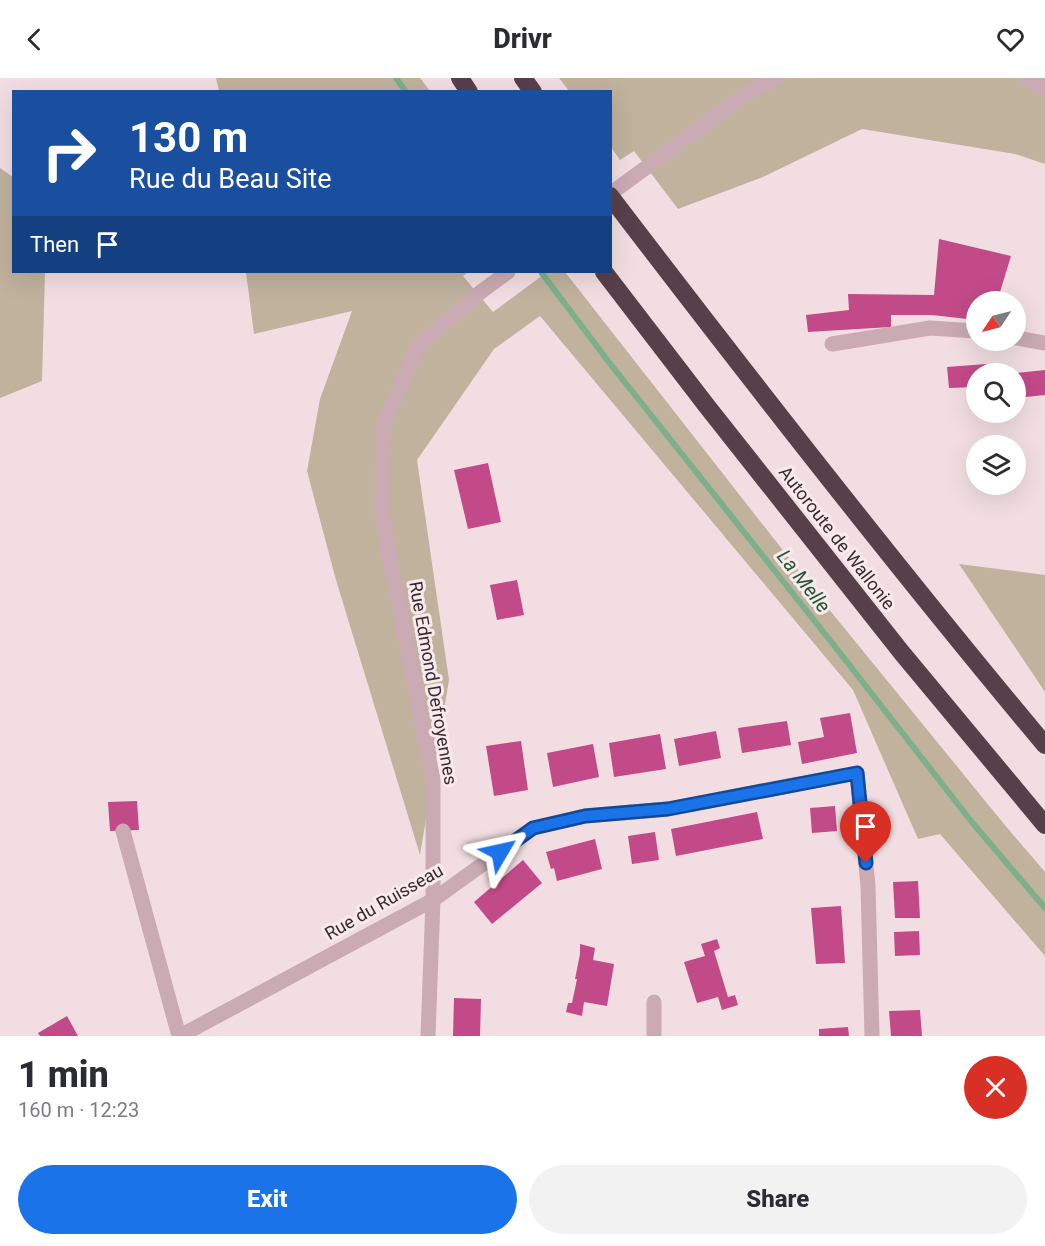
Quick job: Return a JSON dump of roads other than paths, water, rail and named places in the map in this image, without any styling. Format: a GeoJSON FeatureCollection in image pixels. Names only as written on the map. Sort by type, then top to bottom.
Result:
{"type":"FeatureCollection","features":[{"type":"Feature","properties":{"kind":"highway","name":"Autoroute de Wallonie"},"geometry":{"type":"LineString","coordinates":[[612,198],[744,372],[939,620],[1045,745]]}},
{"type":"Feature","properties":{"kind":"highway","name":"Autoroute de Wallonie"},"geometry":{"type":"LineString","coordinates":[[605,273],[895,644],[1045,825]]}},
{"type":"Feature","properties":{"kind":"street"},"geometry":{"type":"LineString","coordinates":[[612,193],[749,92],[778,78]]}},
{"type":"Feature","properties":{"kind":"street"},"geometry":{"type":"LineString","coordinates":[[1027,78],[1045,89]]}},
{"type":"Feature","properties":{"kind":"street","name":"Rue Edmond Defroyennes"},"geometry":{"type":"LineString","coordinates":[[428,1036],[433,900],[433,780],[382,517],[382,426],[418,346],[507,273]]}},
{"type":"Feature","properties":{"kind":"street"},"geometry":{"type":"LineString","coordinates":[[832,344],[930,328],[966,330]]}},
{"type":"Feature","properties":{"kind":"street"},"geometry":{"type":"LineString","coordinates":[[1026,340],[1045,344]]}},
{"type":"Feature","properties":{"kind":"street","name":"Rue du Ruisseau"},"geometry":{"type":"LineString","coordinates":[[179,1036],[433,900],[533,828],[585,816],[668,809],[857,773],[868,886],[872,1036]]}},
{"type":"Feature","properties":{"kind":"street"},"geometry":{"type":"LineString","coordinates":[[123,831],[179,1036]]}},
{"type":"Feature","properties":{"kind":"street"},"geometry":{"type":"LineString","coordinates":[[654,1002],[654,1036]]}},
{"type":"Feature","properties":{"kind":"waterway","name":"La Melle"},"geometry":{"type":"LineString","coordinates":[[396,78],[405,90]]}},
{"type":"Feature","properties":{"kind":"waterway","name":"La Melle"},"geometry":{"type":"LineString","coordinates":[[542,273],[608,361],[971,821],[1045,908]]}}]}
